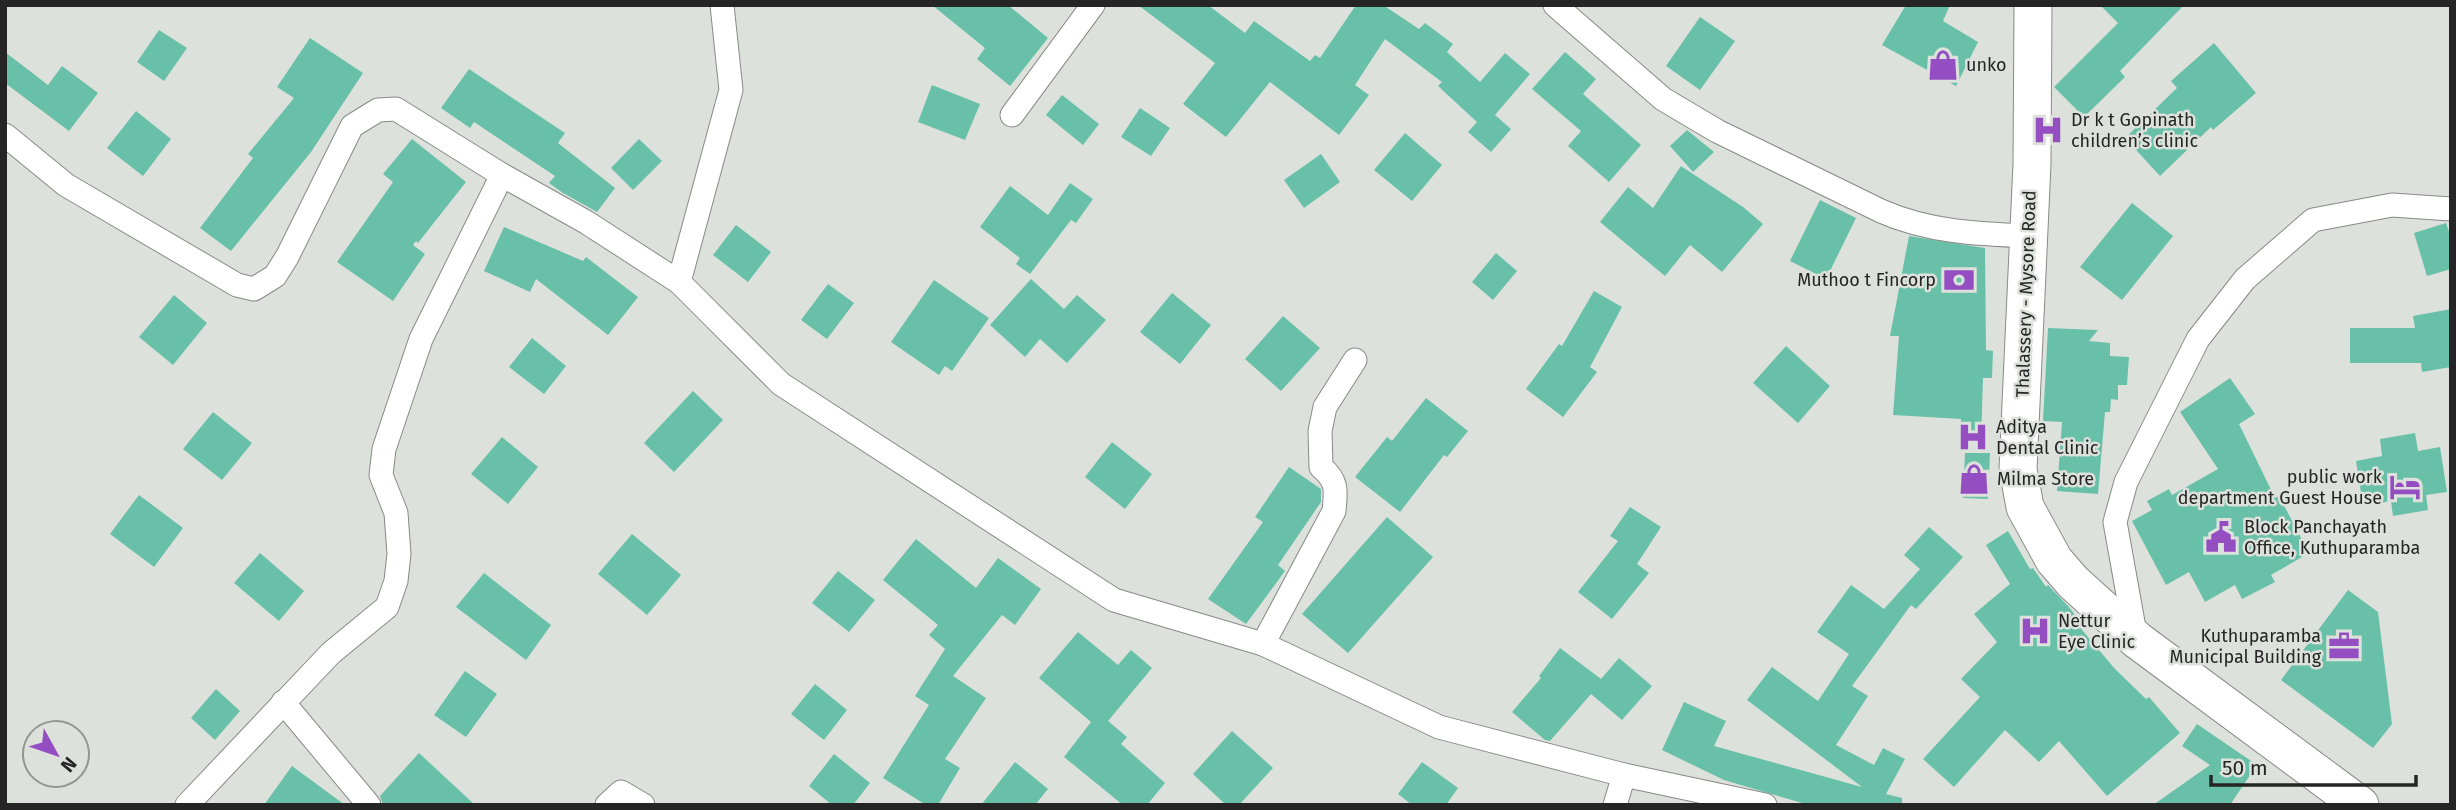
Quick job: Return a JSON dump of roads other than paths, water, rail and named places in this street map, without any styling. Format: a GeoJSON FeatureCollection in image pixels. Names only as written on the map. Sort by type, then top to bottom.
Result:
{"type":"FeatureCollection","features":[{"type":"Feature","properties":{"kind":"main road","name":"Thalassery - Mysore Road"},"geometry":{"type":"LineString","coordinates":[[2033,5],[2029,236],[2019,489],[2025,508],[2054,559],[2073,582],[2137,640],[2360,805]]}},
{"type":"Feature","properties":{"kind":"street"},"geometry":{"type":"LineString","coordinates":[[678,282],[731,90],[722,5]]}},
{"type":"Feature","properties":{"kind":"street"},"geometry":{"type":"LineString","coordinates":[[1012,115],[1093,5]]}},
{"type":"Feature","properties":{"kind":"street"},"geometry":{"type":"LineString","coordinates":[[1555,5],[1663,99],[1717,131],[1881,211],[1902,220],[1942,230],[2029,236]]}},
{"type":"Feature","properties":{"kind":"street"},"geometry":{"type":"LineString","coordinates":[[5,135],[66,185],[237,285],[254,289],[275,276],[287,257],[352,126],[377,110],[396,109],[502,175],[586,222],[678,282],[781,384],[1114,600],[1263,644],[1439,727],[1624,775],[1765,805]]}},
{"type":"Feature","properties":{"kind":"street"},"geometry":{"type":"LineString","coordinates":[[187,805],[331,653],[387,607],[396,581],[400,554],[396,513],[382,475],[384,449],[421,339],[502,175]]}},
{"type":"Feature","properties":{"kind":"street"},"geometry":{"type":"LineString","coordinates":[[2137,640],[2115,522],[2126,482],[2198,338],[2245,279],[2313,220],[2392,205],[2451,209]]}},
{"type":"Feature","properties":{"kind":"street"},"geometry":{"type":"LineString","coordinates":[[1263,644],[1334,511],[1334,477],[1321,467],[1320,431],[1325,407],[1354,360]]}},
{"type":"Feature","properties":{"kind":"street"},"geometry":{"type":"LineString","coordinates":[[283,702],[369,805]]}},
{"type":"Feature","properties":{"kind":"street"},"geometry":{"type":"LineString","coordinates":[[1615,805],[1624,775]]}},
{"type":"Feature","properties":{"kind":"street"},"geometry":{"type":"LineString","coordinates":[[607,805],[621,792],[643,805]]}},
{"type":"Feature","properties":{"kind":"place","name":"unko"},"geometry":{"type":"Point","coordinates":[1943,65]}},
{"type":"Feature","properties":{"kind":"place","name":"Dr k t Gopinath children’s clinic"},"geometry":{"type":"Point","coordinates":[2048,130]}},
{"type":"Feature","properties":{"kind":"place","name":"Muthoo t Fincorp"},"geometry":{"type":"Point","coordinates":[1959,280]}},
{"type":"Feature","properties":{"kind":"place","name":"Aditya Dental Clinic"},"geometry":{"type":"Point","coordinates":[1973,437]}},
{"type":"Feature","properties":{"kind":"place","name":"Milma Store"},"geometry":{"type":"Point","coordinates":[1974,479]}},
{"type":"Feature","properties":{"kind":"place","name":"public work department Guest House"},"geometry":{"type":"Point","coordinates":[2405,487]}},
{"type":"Feature","properties":{"kind":"place","name":"Block Panchayath Office, Kuthuparamba"},"geometry":{"type":"Point","coordinates":[2221,537]}},
{"type":"Feature","properties":{"kind":"place","name":"Nettur Eye Clinic"},"geometry":{"type":"Point","coordinates":[2035,631]}},
{"type":"Feature","properties":{"kind":"place","name":"Kuthuparamba Municipal Building"},"geometry":{"type":"Point","coordinates":[2344,646]}}]}
